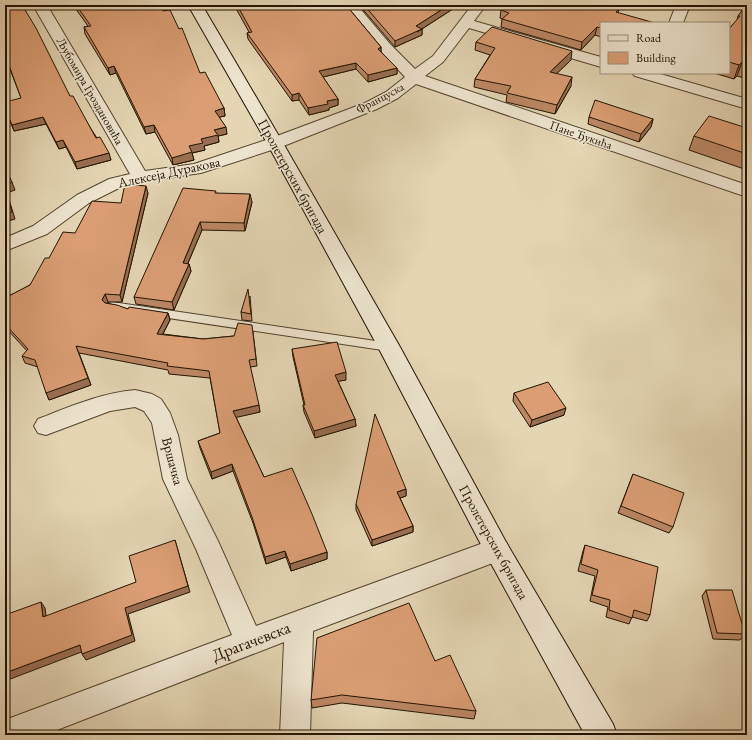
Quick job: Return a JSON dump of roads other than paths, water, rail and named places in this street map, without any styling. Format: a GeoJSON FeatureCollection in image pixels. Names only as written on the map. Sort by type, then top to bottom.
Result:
{"type":"FeatureCollection","features":[{"type":"Feature","properties":{"kind":"street","name":"Љубомира Гроздановића"},"geometry":{"type":"LineString","coordinates":[[40,5],[140,177]]}},
{"type":"Feature","properties":{"kind":"street","name":"Пролетерских бригада"},"geometry":{"type":"LineString","coordinates":[[195,5],[275,143],[389,347],[497,550],[602,735]]}},
{"type":"Feature","properties":{"kind":"street"},"geometry":{"type":"LineString","coordinates":[[350,5],[385,47],[415,78]]}},
{"type":"Feature","properties":{"kind":"street","name":"Француска"},"geometry":{"type":"LineString","coordinates":[[275,143],[371,106],[392,95],[438,59],[467,23],[479,5]]}},
{"type":"Feature","properties":{"kind":"street"},"geometry":{"type":"LineString","coordinates":[[676,22],[683,5]]}},
{"type":"Feature","properties":{"kind":"street"},"geometry":{"type":"LineString","coordinates":[[742,5],[747,6]]}},
{"type":"Feature","properties":{"kind":"street"},"geometry":{"type":"LineString","coordinates":[[467,23],[600,62]]}},
{"type":"Feature","properties":{"kind":"street"},"geometry":{"type":"LineString","coordinates":[[644,74],[747,104]]}},
{"type":"Feature","properties":{"kind":"street","name":"Пане Ђукића"},"geometry":{"type":"LineString","coordinates":[[415,78],[747,192]]}},
{"type":"Feature","properties":{"kind":"street","name":"Алексеја Дуракова"},"geometry":{"type":"LineString","coordinates":[[5,245],[40,230],[83,199],[114,183],[140,177],[195,169],[275,143]]}},
{"type":"Feature","properties":{"kind":"street","name":"Вршачка"},"geometry":{"type":"LineString","coordinates":[[46,426],[105,404],[126,399],[136,398],[153,404],[158,411],[170,448],[175,478],[203,536],[249,642]]}},
{"type":"Feature","properties":{"kind":"street","name":"Драгачевска"},"geometry":{"type":"LineString","coordinates":[[5,735],[299,623],[497,550]]}},
{"type":"Feature","properties":{"kind":"street"},"geometry":{"type":"LineString","coordinates":[[295,735],[299,623]]}},
{"type":"Feature","properties":{"kind":"lane"},"geometry":{"type":"LineString","coordinates":[[112,306],[389,347]]}}]}
